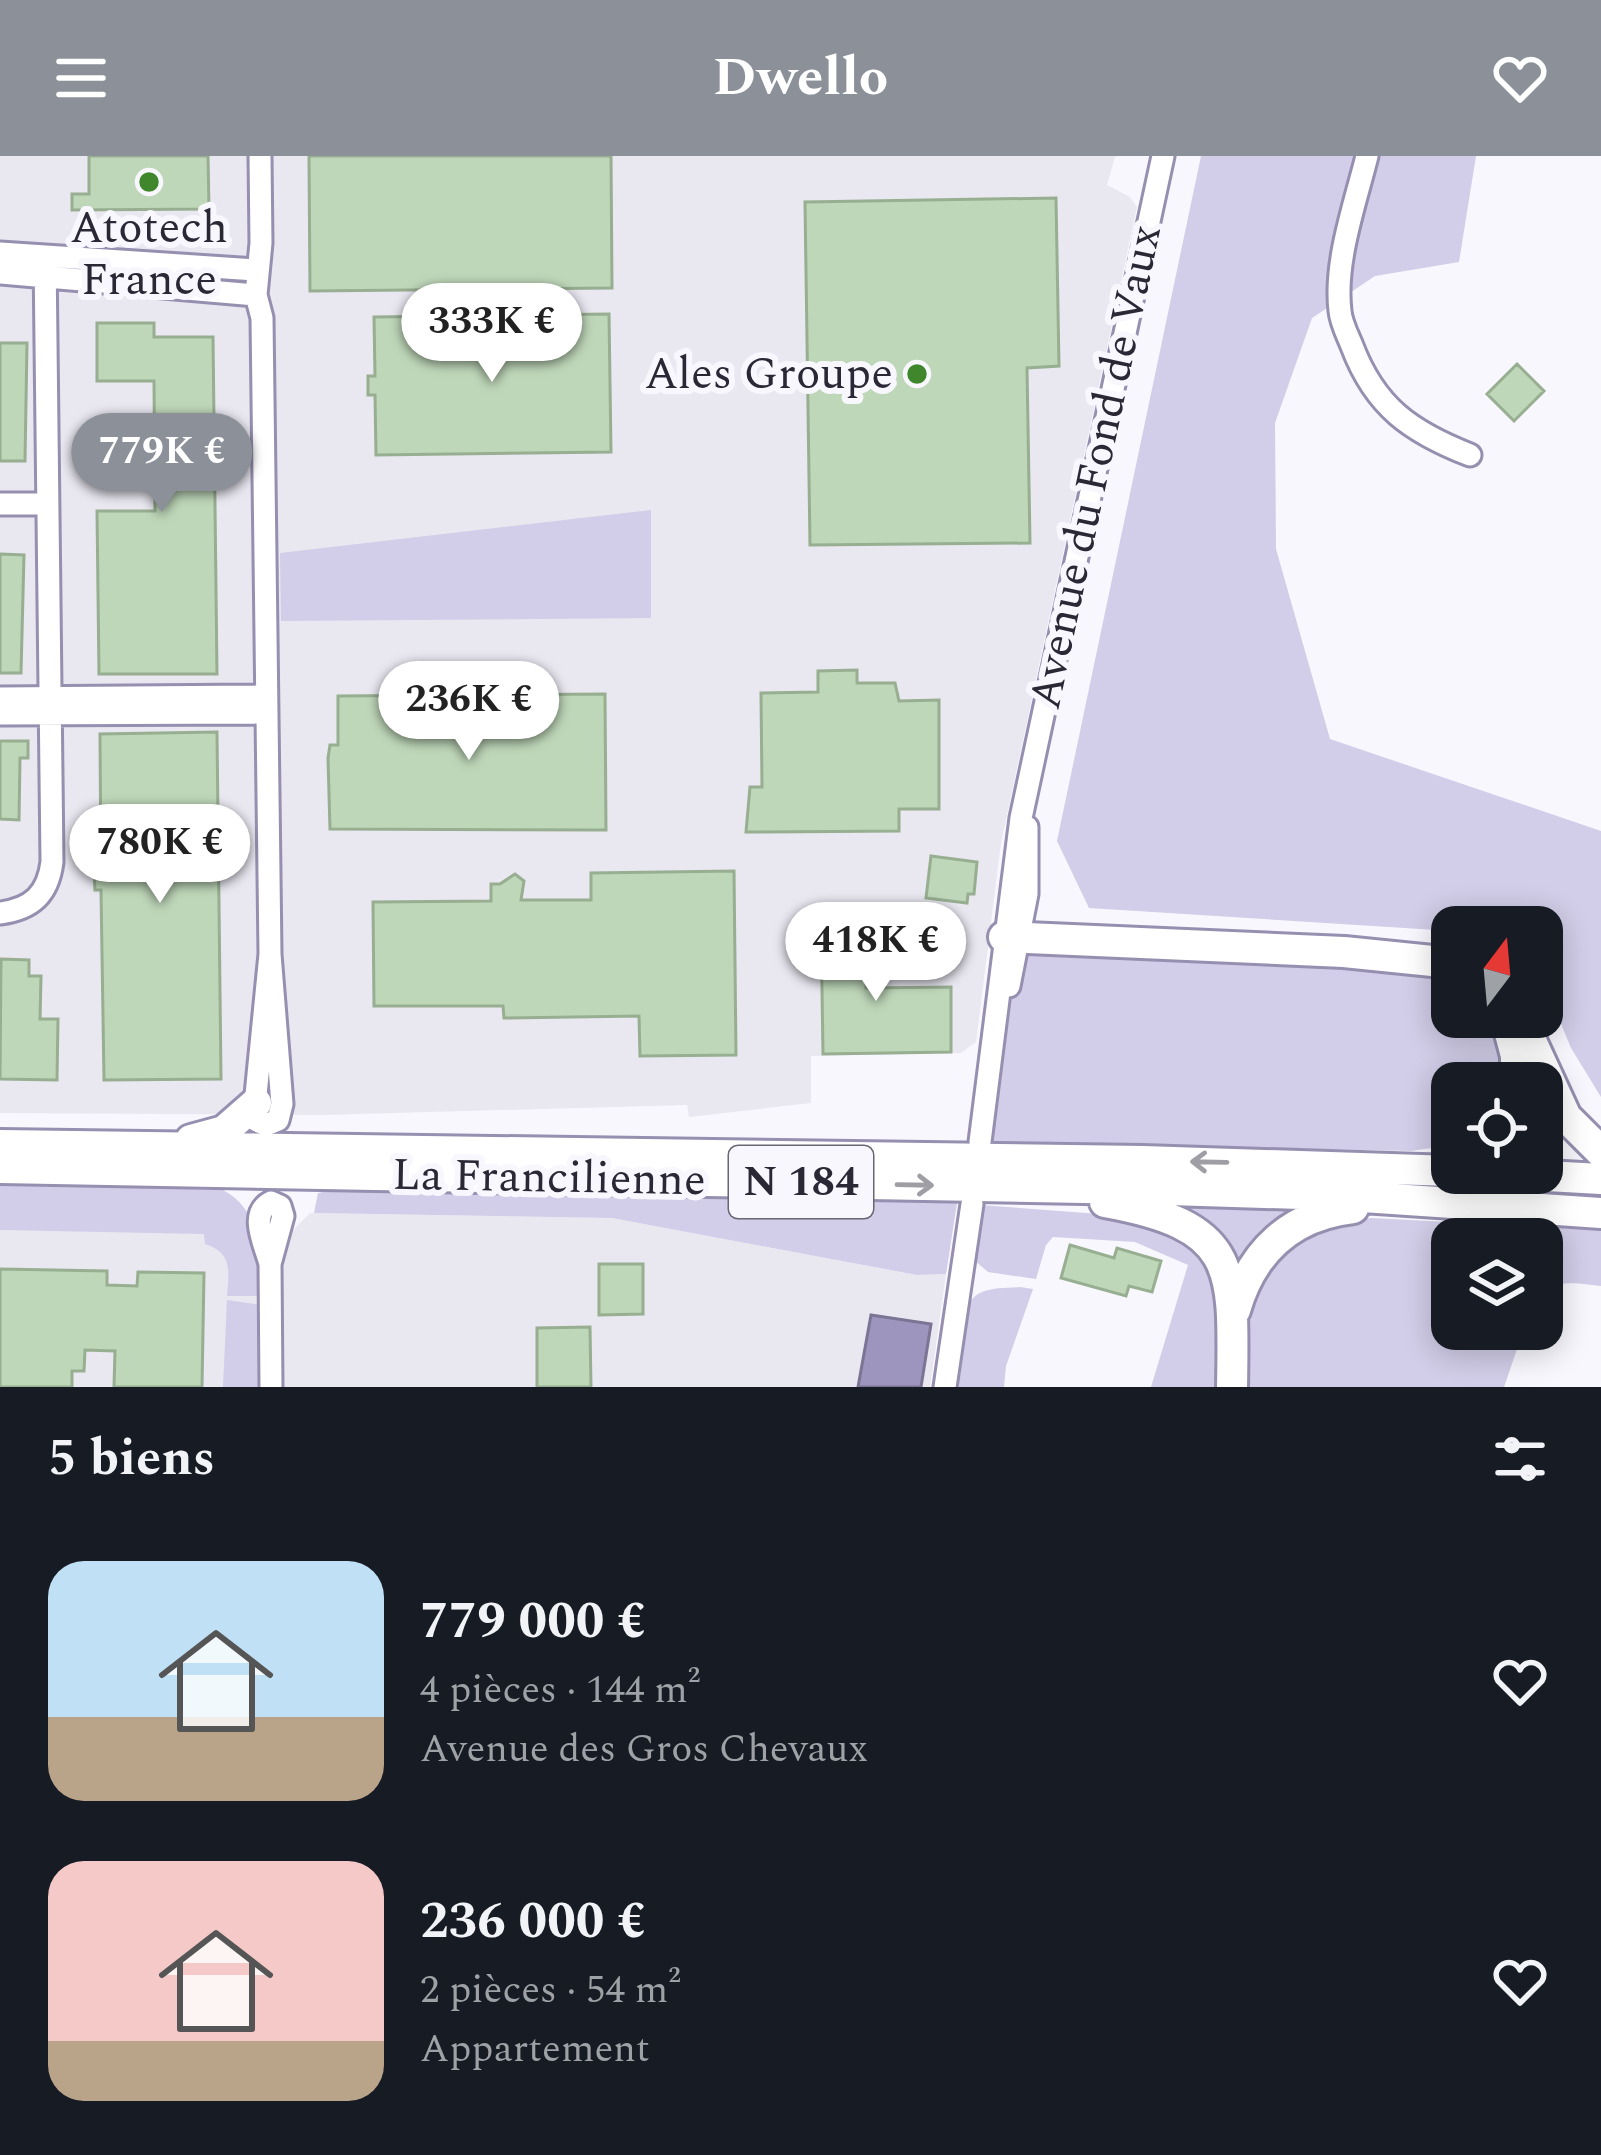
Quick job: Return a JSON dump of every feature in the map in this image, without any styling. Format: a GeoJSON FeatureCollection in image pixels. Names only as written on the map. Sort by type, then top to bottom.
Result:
{"type":"FeatureCollection","features":[{"type":"Feature","properties":{"kind":"highway"},"geometry":{"type":"LineString","coordinates":[[1012,938],[1415,956],[1431,961]]}},
{"type":"Feature","properties":{"kind":"highway"},"geometry":{"type":"LineString","coordinates":[[1530,1038],[1566,1117],[1601,1153]]}},
{"type":"Feature","properties":{"kind":"highway"},"geometry":{"type":"LineString","coordinates":[[93,1147],[203,1139],[238,1122],[256,1102]]}},
{"type":"Feature","properties":{"kind":"highway","name":"La Francilienne"},"geometry":{"type":"LineString","coordinates":[[0,1145],[1293,1164],[1431,1170]]}},
{"type":"Feature","properties":{"kind":"highway"},"geometry":{"type":"LineString","coordinates":[[1293,1164],[1431,1158]]}},
{"type":"Feature","properties":{"kind":"highway","name":"La Francilienne"},"geometry":{"type":"LineString","coordinates":[[0,1168],[1312,1195],[1601,1213]]}},
{"type":"Feature","properties":{"kind":"highway"},"geometry":{"type":"LineString","coordinates":[[1563,1177],[1601,1179]]}},
{"type":"Feature","properties":{"kind":"highway"},"geometry":{"type":"LineString","coordinates":[[1019,1187],[1148,1211],[1193,1229],[1207,1240],[1226,1266],[1234,1316],[1232,1387]]}},
{"type":"Feature","properties":{"kind":"highway"},"geometry":{"type":"LineString","coordinates":[[1234,1316],[1257,1259],[1291,1227],[1342,1209],[1409,1202]]}},
{"type":"Feature","properties":{"kind":"street"},"geometry":{"type":"LineString","coordinates":[[256,1102],[270,954],[262,315],[256,295],[260,156]]}},
{"type":"Feature","properties":{"kind":"street","name":"Avenue du Fond de Vaux"},"geometry":{"type":"LineString","coordinates":[[980,1142],[1012,938],[1029,871],[1030,779],[1163,156]]}},
{"type":"Feature","properties":{"kind":"street"},"geometry":{"type":"LineString","coordinates":[[1366,156],[1343,260],[1340,313],[1364,376],[1396,416],[1427,438],[1470,454]]}},
{"type":"Feature","properties":{"kind":"street"},"geometry":{"type":"LineString","coordinates":[[0,253],[45,266],[256,295]]}},
{"type":"Feature","properties":{"kind":"street"},"geometry":{"type":"LineString","coordinates":[[0,274],[45,266],[256,270]]}},
{"type":"Feature","properties":{"kind":"street"},"geometry":{"type":"LineString","coordinates":[[0,914],[36,901],[47,884],[52,862],[45,266]]}},
{"type":"Feature","properties":{"kind":"street"},"geometry":{"type":"LineString","coordinates":[[0,504],[47,504]]}},
{"type":"Feature","properties":{"kind":"street"},"geometry":{"type":"LineString","coordinates":[[0,698],[50,707]]}},
{"type":"Feature","properties":{"kind":"street"},"geometry":{"type":"LineString","coordinates":[[0,714],[50,707],[266,705]]}},
{"type":"Feature","properties":{"kind":"street"},"geometry":{"type":"LineString","coordinates":[[945,1387],[972,1204]]}},
{"type":"Feature","properties":{"kind":"street"},"geometry":{"type":"LineString","coordinates":[[269,1264],[271,1387]]}},
{"type":"Feature","properties":{"kind":"shaded area"},"geometry":{"type":"Polygon","coordinates":[[[0,156],[1120,156],[1115,157],[1107,185],[1130,197],[1137,207],[1001,843],[976,1042],[961,1053],[811,1056],[811,1103],[689,1117],[687,1105],[323,1115],[0,1113],[0,156]]]}},
{"type":"Feature","properties":{"kind":"shaded area"},"geometry":{"type":"Polygon","coordinates":[[[1201,156],[1476,156],[1459,262],[1375,276],[1312,318],[1275,423],[1276,549],[1330,739],[1601,831],[1601,1097],[1563,1029],[1563,906],[1431,906],[1431,930],[1089,908],[1057,841],[1201,156]]]}},
{"type":"Feature","properties":{"kind":"shaded area"},"geometry":{"type":"Polygon","coordinates":[[[651,510],[651,618],[281,621],[280,553],[651,510]]]}},
{"type":"Feature","properties":{"kind":"shaded area"},"geometry":{"type":"Polygon","coordinates":[[[1032,952],[1412,969],[1431,976],[1431,1038],[1500,1038],[1503,1062],[1431,1062],[1431,1148],[989,1142],[1007,1010],[1022,964],[1032,952]]]}},
{"type":"Feature","properties":{"kind":"shaded area"},"geometry":{"type":"Polygon","coordinates":[[[0,1184],[223,1190],[246,1210],[252,1223],[259,1296],[227,1296],[225,1258],[205,1244],[204,1234],[0,1230],[0,1184]]]}},
{"type":"Feature","properties":{"kind":"shaded area"},"geometry":{"type":"Polygon","coordinates":[[[318,1193],[957,1203],[946,1274],[917,1275],[612,1218],[314,1213],[318,1193]]]}},
{"type":"Feature","properties":{"kind":"shaded area"},"geometry":{"type":"Polygon","coordinates":[[[1165,1204],[1302,1210],[1240,1273],[1165,1204]]]}},
{"type":"Feature","properties":{"kind":"shaded area"},"geometry":{"type":"Polygon","coordinates":[[[980,1205],[1152,1218],[1214,1260],[1223,1387],[1151,1387],[1188,1265],[1135,1242],[1053,1237],[1036,1279],[988,1272],[974,1260],[980,1205]]]}},
{"type":"Feature","properties":{"kind":"shaded area"},"geometry":{"type":"Polygon","coordinates":[[[310,1213],[612,1218],[917,1275],[946,1274],[930,1387],[0,1387],[0,1230],[289,1234],[310,1213]]]}},
{"type":"Feature","properties":{"kind":"shaded area"},"geometry":{"type":"Polygon","coordinates":[[[1327,1221],[1431,1221],[1431,1350],[1517,1350],[1504,1387],[1240,1387],[1241,1311],[1267,1258],[1327,1221]]]}},
{"type":"Feature","properties":{"kind":"shaded area"},"geometry":{"type":"Polygon","coordinates":[[[1563,1228],[1601,1230],[1601,1286],[1563,1284],[1563,1228]]]}},
{"type":"Feature","properties":{"kind":"shaded area"},"geometry":{"type":"Polygon","coordinates":[[[1033,1289],[1006,1366],[1004,1387],[953,1387],[959,1335],[972,1299],[989,1290],[1033,1289]]]}},
{"type":"Feature","properties":{"kind":"shaded area"},"geometry":{"type":"Polygon","coordinates":[[[227,1300],[261,1305],[262,1387],[223,1387],[227,1300]]]}},
{"type":"Feature","properties":{"kind":"shaded area"},"geometry":{"type":"Polygon","coordinates":[[[871,1315],[931,1324],[921,1387],[858,1387],[871,1315]]]}},
{"type":"Feature","properties":{"kind":"building","name":"Atotech France"},"geometry":{"type":"Polygon","coordinates":[[[89,156],[208,156],[209,209],[72,210],[72,194],[89,194],[89,156]]]}},
{"type":"Feature","properties":{"kind":"building"},"geometry":{"type":"Polygon","coordinates":[[[309,156],[611,156],[612,288],[310,291],[309,156]]]}},
{"type":"Feature","properties":{"kind":"building","name":"Ales Groupe"},"geometry":{"type":"Polygon","coordinates":[[[1056,198],[1059,366],[1027,368],[1030,543],[810,545],[805,202],[1056,198]]]}},
{"type":"Feature","properties":{"kind":"building"},"geometry":{"type":"Polygon","coordinates":[[[609,314],[611,452],[376,455],[375,395],[368,395],[368,376],[375,376],[374,317],[609,314]]]}},
{"type":"Feature","properties":{"kind":"building"},"geometry":{"type":"Polygon","coordinates":[[[97,323],[154,323],[154,337],[213,337],[217,674],[99,674],[97,511],[155,511],[154,381],[97,381],[97,323]]]}},
{"type":"Feature","properties":{"kind":"building"},"geometry":{"type":"Polygon","coordinates":[[[0,343],[27,343],[25,461],[0,461],[0,343]]]}},
{"type":"Feature","properties":{"kind":"building"},"geometry":{"type":"Polygon","coordinates":[[[1517,364],[1544,391],[1514,421],[1487,394],[1517,364]]]}},
{"type":"Feature","properties":{"kind":"building"},"geometry":{"type":"Polygon","coordinates":[[[0,554],[24,555],[21,673],[0,673],[0,554]]]}},
{"type":"Feature","properties":{"kind":"building"},"geometry":{"type":"Polygon","coordinates":[[[857,670],[857,683],[895,683],[899,701],[939,700],[939,809],[899,809],[899,831],[746,832],[750,787],[762,787],[761,693],[818,692],[818,671],[857,670]]]}},
{"type":"Feature","properties":{"kind":"building"},"geometry":{"type":"Polygon","coordinates":[[[605,694],[606,830],[330,829],[328,758],[330,745],[338,745],[338,696],[605,694]]]}},
{"type":"Feature","properties":{"kind":"building"},"geometry":{"type":"Polygon","coordinates":[[[217,732],[221,1079],[104,1080],[101,890],[95,890],[94,873],[101,873],[100,734],[217,732]]]}},
{"type":"Feature","properties":{"kind":"building"},"geometry":{"type":"Polygon","coordinates":[[[0,741],[28,741],[28,758],[20,758],[19,820],[0,819],[0,741]]]}},
{"type":"Feature","properties":{"kind":"building"},"geometry":{"type":"Polygon","coordinates":[[[931,856],[977,862],[974,894],[968,894],[967,903],[926,898],[931,856]]]}},
{"type":"Feature","properties":{"kind":"building"},"geometry":{"type":"Polygon","coordinates":[[[734,871],[736,1055],[640,1056],[639,1016],[504,1018],[503,1006],[374,1006],[373,902],[491,901],[491,884],[515,874],[524,881],[521,900],[591,900],[591,873],[734,871]]]}},
{"type":"Feature","properties":{"kind":"building"},"geometry":{"type":"Polygon","coordinates":[[[821,924],[864,924],[866,988],[951,987],[951,1052],[823,1054],[821,924]]]}},
{"type":"Feature","properties":{"kind":"building"},"geometry":{"type":"Polygon","coordinates":[[[1,959],[29,960],[29,976],[41,976],[40,1019],[58,1019],[57,1080],[0,1079],[1,959]]]}},
{"type":"Feature","properties":{"kind":"building"},"geometry":{"type":"Polygon","coordinates":[[[1070,1245],[1114,1258],[1117,1248],[1161,1261],[1152,1292],[1129,1286],[1126,1296],[1061,1278],[1070,1245]]]}},
{"type":"Feature","properties":{"kind":"building"},"geometry":{"type":"Polygon","coordinates":[[[599,1264],[643,1264],[643,1314],[599,1315],[599,1264]]]}},
{"type":"Feature","properties":{"kind":"building"},"geometry":{"type":"Polygon","coordinates":[[[0,1269],[107,1271],[107,1285],[137,1286],[138,1272],[204,1273],[202,1387],[114,1387],[115,1351],[85,1350],[84,1371],[72,1371],[72,1387],[0,1387],[0,1269]]]}},
{"type":"Feature","properties":{"kind":"building"},"geometry":{"type":"Polygon","coordinates":[[[590,1327],[591,1387],[537,1387],[537,1328],[590,1327]]]}},
{"type":"Feature","properties":{"kind":"place","name":"Atotech France"},"geometry":{"type":"Point","coordinates":[149,182]}},
{"type":"Feature","properties":{"kind":"place","name":"Ales Groupe"},"geometry":{"type":"Point","coordinates":[917,374]}}]}
